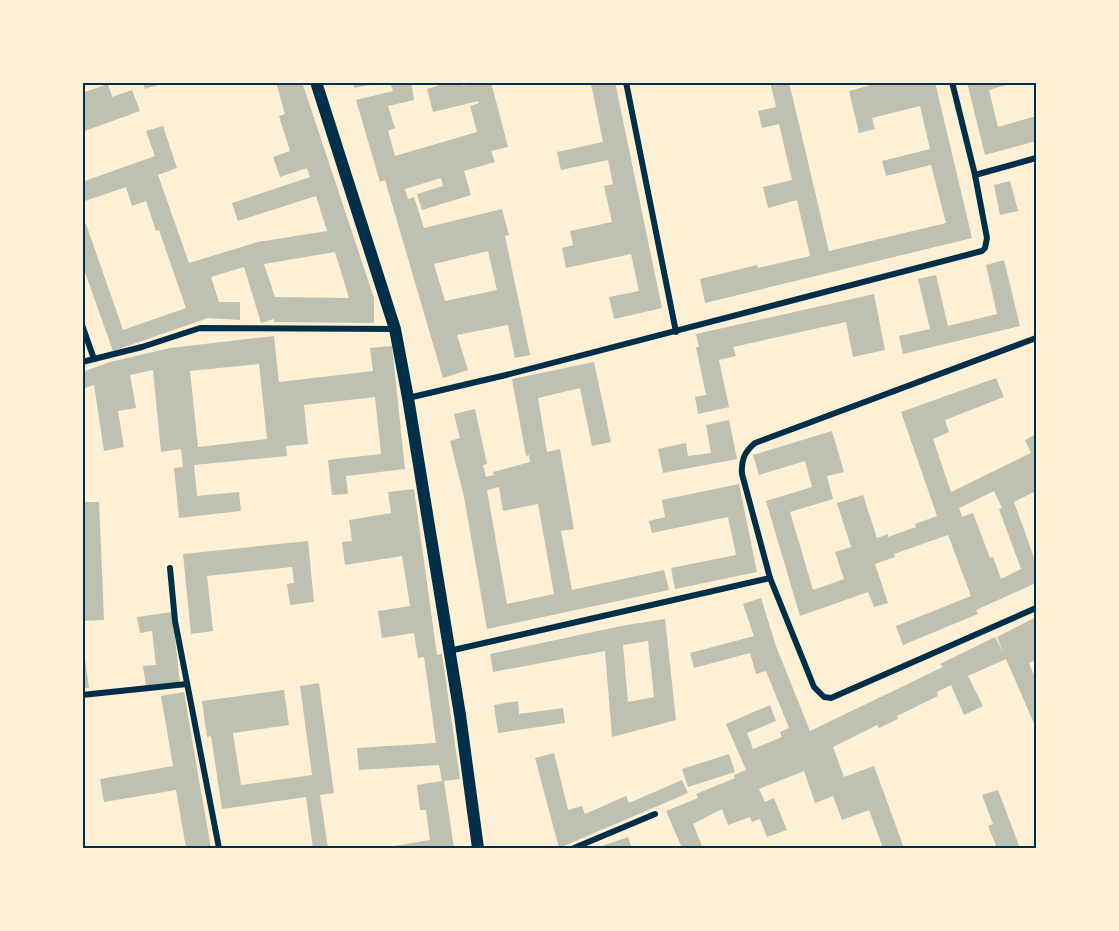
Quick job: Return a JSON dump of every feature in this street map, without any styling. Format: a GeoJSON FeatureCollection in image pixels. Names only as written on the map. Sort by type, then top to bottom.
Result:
{"type":"FeatureCollection","features":[{"type":"Feature","properties":{"kind":"main road"},"geometry":{"type":"LineString","coordinates":[[316,82],[395,329],[408,398],[478,849]]}},
{"type":"Feature","properties":{"kind":"street"},"geometry":{"type":"LineString","coordinates":[[626,82],[676,332]]}},
{"type":"Feature","properties":{"kind":"street"},"geometry":{"type":"LineString","coordinates":[[408,398],[676,332],[982,251],[987,238],[975,175],[952,82]]}},
{"type":"Feature","properties":{"kind":"street"},"geometry":{"type":"LineString","coordinates":[[975,175],[1036,158]]}},
{"type":"Feature","properties":{"kind":"street"},"geometry":{"type":"LineString","coordinates":[[82,325],[94,359]]}},
{"type":"Feature","properties":{"kind":"street"},"geometry":{"type":"LineString","coordinates":[[82,362],[200,328],[395,329]]}},
{"type":"Feature","properties":{"kind":"street"},"geometry":{"type":"LineString","coordinates":[[1036,338],[755,443],[746,450],[741,464],[770,578],[814,687],[824,697],[831,698],[1036,608]]}},
{"type":"Feature","properties":{"kind":"street"},"geometry":{"type":"LineString","coordinates":[[170,568],[175,621],[219,849]]}},
{"type":"Feature","properties":{"kind":"street"},"geometry":{"type":"LineString","coordinates":[[448,651],[770,578]]}},
{"type":"Feature","properties":{"kind":"street"},"geometry":{"type":"LineString","coordinates":[[82,695],[187,684]]}},
{"type":"Feature","properties":{"kind":"street"},"geometry":{"type":"LineString","coordinates":[[574,849],[655,814]]}},
{"type":"Feature","properties":{"kind":"building"},"geometry":{"type":"Polygon","coordinates":[[[143,82],[165,82],[165,83],[145,89],[143,82]]]}},
{"type":"Feature","properties":{"kind":"building"},"geometry":{"type":"Polygon","coordinates":[[[276,82],[302,82],[374,298],[374,323],[274,322],[274,319],[261,323],[244,267],[211,277],[219,302],[240,302],[240,320],[208,318],[113,351],[82,264],[82,225],[86,224],[123,330],[186,308],[159,230],[156,231],[146,201],[132,206],[126,187],[82,202],[82,182],[155,156],[146,131],[163,126],[177,168],[158,175],[189,263],[258,242],[327,231],[316,196],[238,221],[232,203],[310,177],[307,168],[280,177],[273,157],[290,151],[279,116],[285,114],[276,82]],[[335,252],[264,264],[275,297],[349,298],[335,252]]]}},
{"type":"Feature","properties":{"kind":"building"},"geometry":{"type":"Polygon","coordinates":[[[353,82],[374,82],[374,84],[354,88],[353,82]]]}},
{"type":"Feature","properties":{"kind":"building"},"geometry":{"type":"Polygon","coordinates":[[[390,82],[411,82],[414,100],[388,106],[395,128],[388,131],[395,156],[477,132],[470,106],[479,103],[478,101],[433,112],[427,89],[443,84],[443,82],[463,82],[463,86],[476,82],[491,82],[508,147],[491,151],[495,162],[464,171],[471,195],[422,210],[417,194],[443,186],[441,178],[405,189],[408,199],[414,197],[424,228],[502,209],[509,235],[505,236],[530,355],[515,358],[508,325],[457,335],[468,370],[443,378],[385,180],[380,182],[356,100],[393,91],[390,82]],[[488,251],[434,264],[445,301],[497,290],[488,251]]]}},
{"type":"Feature","properties":{"kind":"building"},"geometry":{"type":"Polygon","coordinates":[[[615,82],[662,308],[614,319],[609,297],[639,291],[631,254],[566,268],[562,248],[573,245],[570,231],[612,222],[604,186],[613,184],[608,160],[561,170],[557,152],[603,142],[591,84],[615,82]]]}},
{"type":"Feature","properties":{"kind":"building"},"geometry":{"type":"Polygon","coordinates":[[[770,82],[789,82],[829,251],[946,223],[931,165],[886,176],[882,161],[930,149],[920,106],[872,118],[875,129],[859,133],[849,91],[882,82],[935,82],[972,238],[705,303],[700,279],[757,265],[758,268],[810,256],[797,200],[768,208],[763,187],[792,180],[779,124],[762,128],[758,111],[776,107],[770,82]]]}},
{"type":"Feature","properties":{"kind":"building"},"geometry":{"type":"Polygon","coordinates":[[[967,82],[1017,82],[989,90],[998,127],[1036,116],[1036,141],[985,155],[967,82]]]}},
{"type":"Feature","properties":{"kind":"building"},"geometry":{"type":"Polygon","coordinates":[[[108,84],[112,97],[132,90],[140,111],[82,132],[82,93],[108,84]]]}},
{"type":"Feature","properties":{"kind":"building"},"geometry":{"type":"Polygon","coordinates":[[[1010,181],[1018,211],[1000,215],[994,185],[1010,181]]]}},
{"type":"Feature","properties":{"kind":"building"},"geometry":{"type":"Polygon","coordinates":[[[1004,260],[1020,326],[903,354],[899,336],[930,329],[918,279],[936,275],[948,326],[997,314],[986,265],[1004,260]]]}},
{"type":"Feature","properties":{"kind":"building"},"geometry":{"type":"Polygon","coordinates":[[[874,294],[885,350],[853,357],[846,322],[733,347],[736,356],[719,360],[729,407],[698,414],[695,397],[706,395],[696,347],[699,347],[696,334],[874,294]]]}},
{"type":"Feature","properties":{"kind":"building"},"geometry":{"type":"Polygon","coordinates":[[[274,336],[279,382],[373,371],[370,348],[392,346],[405,469],[346,476],[348,494],[332,495],[328,460],[381,454],[375,397],[304,405],[308,444],[286,446],[287,456],[194,465],[197,496],[239,492],[241,511],[179,518],[174,468],[183,467],[181,449],[161,452],[153,370],[130,375],[136,408],[118,411],[124,447],[104,451],[94,385],[82,389],[82,372],[110,362],[170,348],[274,336]],[[259,364],[190,371],[198,447],[267,439],[259,364]]]}},
{"type":"Feature","properties":{"kind":"building"},"geometry":{"type":"Polygon","coordinates":[[[594,362],[611,442],[592,446],[580,388],[538,398],[547,452],[560,449],[574,529],[561,531],[572,590],[664,570],[669,590],[487,629],[464,497],[450,441],[460,438],[454,414],[475,409],[487,464],[483,465],[486,477],[494,475],[493,472],[530,462],[529,455],[526,456],[512,379],[594,362]],[[499,487],[487,490],[507,604],[554,594],[538,504],[503,511],[499,487]]]}},
{"type":"Feature","properties":{"kind":"building"},"geometry":{"type":"Polygon","coordinates":[[[996,378],[1004,397],[945,420],[949,432],[933,439],[951,492],[1031,453],[1025,440],[1036,434],[1036,491],[1014,502],[1036,563],[1036,583],[976,610],[978,614],[903,645],[896,626],[971,596],[948,535],[894,554],[895,557],[875,564],[888,603],[874,607],[868,592],[800,616],[766,501],[812,487],[805,461],[759,475],[753,455],[832,431],[844,472],[827,476],[833,499],[790,512],[813,590],[844,579],[835,552],[851,547],[837,503],[863,495],[877,538],[888,534],[888,537],[916,527],[915,524],[937,516],[901,412],[996,378]],[[994,491],[959,508],[962,517],[973,513],[990,558],[993,557],[1001,579],[1021,569],[999,509],[1002,508],[994,491]]]}},
{"type":"Feature","properties":{"kind":"building"},"geometry":{"type":"Polygon","coordinates":[[[729,420],[737,459],[663,473],[658,449],[686,443],[688,456],[711,453],[706,425],[729,420]]]}},
{"type":"Feature","properties":{"kind":"building"},"geometry":{"type":"Polygon","coordinates":[[[739,484],[757,572],[675,589],[671,568],[736,555],[728,517],[652,533],[649,521],[665,517],[662,500],[739,484]]]}},
{"type":"Feature","properties":{"kind":"building"},"geometry":{"type":"Polygon","coordinates":[[[414,489],[437,655],[442,654],[460,779],[444,781],[454,848],[383,848],[430,840],[426,810],[420,810],[417,785],[442,781],[439,765],[359,770],[357,748],[436,743],[424,657],[418,658],[414,633],[382,638],[378,611],[410,606],[402,556],[345,565],[342,542],[352,541],[349,520],[391,513],[388,492],[414,489]]]}},
{"type":"Feature","properties":{"kind":"building"},"geometry":{"type":"Polygon","coordinates":[[[82,502],[99,502],[104,620],[82,621],[82,502]]]}},
{"type":"Feature","properties":{"kind":"building"},"geometry":{"type":"Polygon","coordinates":[[[308,541],[314,602],[290,605],[287,584],[294,583],[292,567],[207,576],[213,631],[191,634],[183,554],[308,541]]]}},
{"type":"Feature","properties":{"kind":"building"},"geometry":{"type":"Polygon","coordinates":[[[761,598],[776,646],[810,731],[943,667],[940,664],[995,637],[1003,652],[997,637],[1036,617],[1036,660],[1029,663],[1036,680],[1036,728],[1006,659],[968,676],[983,706],[964,715],[951,685],[937,692],[938,696],[897,716],[898,719],[879,728],[877,725],[833,747],[844,777],[874,766],[904,848],[883,848],[869,810],[842,820],[833,796],[815,803],[804,771],[759,789],[765,802],[774,798],[787,830],[767,837],[760,819],[752,822],[750,817],[728,825],[722,809],[693,824],[703,848],[682,848],[666,811],[698,798],[696,794],[735,778],[734,775],[746,770],[726,724],[770,705],[776,721],[747,733],[753,749],[782,737],[780,732],[789,728],[766,671],[756,674],[750,653],[694,668],[690,653],[754,636],[743,604],[761,598]]]}},
{"type":"Feature","properties":{"kind":"building"},"geometry":{"type":"Polygon","coordinates":[[[172,612],[180,682],[146,686],[143,666],[156,665],[152,631],[140,633],[137,617],[172,612]]]}},
{"type":"Feature","properties":{"kind":"building"},"geometry":{"type":"Polygon","coordinates":[[[665,619],[676,720],[612,737],[605,651],[493,672],[490,654],[665,619]],[[648,641],[623,645],[628,702],[654,697],[648,641]]]}},
{"type":"Feature","properties":{"kind":"building"},"geometry":{"type":"Polygon","coordinates":[[[84,651],[89,688],[82,688],[82,652],[84,651]]]}},
{"type":"Feature","properties":{"kind":"building"},"geometry":{"type":"Polygon","coordinates":[[[319,683],[334,793],[320,795],[328,848],[313,848],[306,797],[222,809],[211,736],[207,737],[202,701],[284,690],[289,725],[233,733],[241,785],[312,775],[300,686],[319,683]]]}},
{"type":"Feature","properties":{"kind":"building"},"geometry":{"type":"Polygon","coordinates":[[[184,692],[211,848],[186,848],[176,790],[104,802],[100,779],[173,766],[161,696],[184,692]]]}},
{"type":"Feature","properties":{"kind":"building"},"geometry":{"type":"Polygon","coordinates":[[[518,701],[519,714],[563,708],[565,723],[498,733],[494,705],[518,701]]]}},
{"type":"Feature","properties":{"kind":"building"},"geometry":{"type":"Polygon","coordinates":[[[554,753],[568,810],[582,806],[585,814],[626,796],[629,803],[682,780],[688,793],[559,848],[535,758],[554,753]]]}},
{"type":"Feature","properties":{"kind":"building"},"geometry":{"type":"Polygon","coordinates":[[[729,754],[735,772],[688,787],[682,769],[729,754]]]}},
{"type":"Feature","properties":{"kind":"building"},"geometry":{"type":"Polygon","coordinates":[[[998,790],[1020,848],[997,848],[988,826],[993,824],[982,795],[998,790]]]}},
{"type":"Feature","properties":{"kind":"building"},"geometry":{"type":"Polygon","coordinates":[[[628,837],[632,848],[596,848],[628,837]]]}}]}
